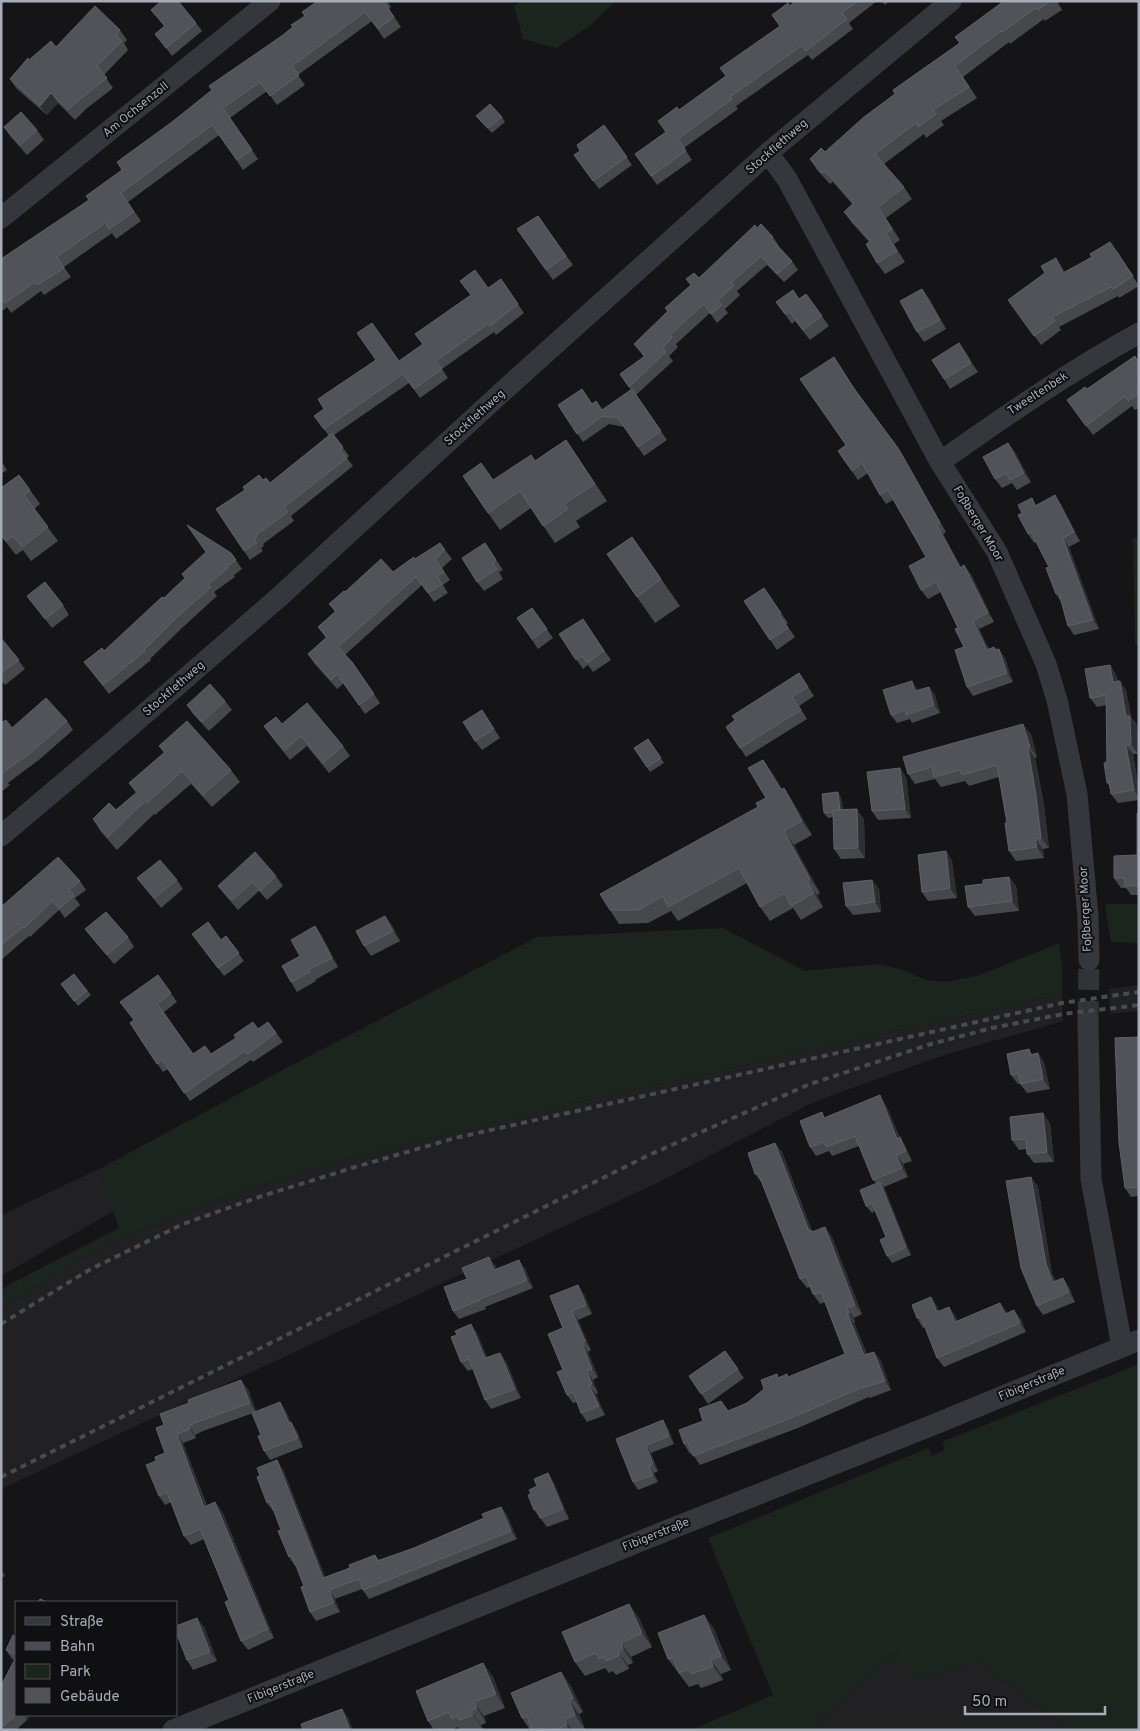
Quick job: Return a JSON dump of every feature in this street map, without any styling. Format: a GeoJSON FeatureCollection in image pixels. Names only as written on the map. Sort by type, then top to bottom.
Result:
{"type":"FeatureCollection","features":[{"type":"Feature","properties":{"kind":"street","name":"Am Ochsenzoll"},"geometry":{"type":"LineString","coordinates":[[1,218],[270,1]]}},
{"type":"Feature","properties":{"kind":"street","name":"Stockflethweg"},"geometry":{"type":"LineString","coordinates":[[1,836],[278,599],[501,394],[768,154],[951,1]]}},
{"type":"Feature","properties":{"kind":"street","name":"Foßberger Moor"},"geometry":{"type":"LineString","coordinates":[[768,154],[787,179],[940,462],[997,552],[1046,664],[1057,700],[1077,794],[1088,917],[1089,960]]}},
{"type":"Feature","properties":{"kind":"street","name":"Tweeltenbek"},"geometry":{"type":"LineString","coordinates":[[940,462],[1012,411],[1084,364],[1139,333]]}},
{"type":"Feature","properties":{"kind":"street"},"geometry":{"type":"LineString","coordinates":[[1088,1022],[1091,1179],[1130,1343]]}},
{"type":"Feature","properties":{"kind":"street","name":"Fibigerstraße"},"geometry":{"type":"LineString","coordinates":[[173,1730],[933,1425],[1130,1343]]}},
{"type":"Feature","properties":{"kind":"shaded area"},"geometry":{"type":"Polygon","coordinates":[[[1139,985],[1139,1011],[1110,1014],[1109,989],[1139,985]]]}},
{"type":"Feature","properties":{"kind":"shaded area"},"geometry":{"type":"Polygon","coordinates":[[[1062,995],[1063,1021],[944,1055],[816,1101],[655,1184],[1,1489],[1,1309],[85,1256],[177,1215],[257,1187],[349,1159],[575,1103],[1062,995]]]}},
{"type":"Feature","properties":{"kind":"shaded area"},"geometry":{"type":"Polygon","coordinates":[[[99,1169],[114,1211],[1,1276],[1,1215],[99,1169]]]}},
{"type":"Feature","properties":{"kind":"shaded area"},"geometry":{"type":"Polygon","coordinates":[[[897,1652],[917,1680],[980,1662],[1070,1730],[816,1730],[817,1722],[897,1652]]]}},
{"type":"Feature","properties":{"kind":"green space"},"geometry":{"type":"Polygon","coordinates":[[[521,1],[616,1],[590,26],[556,48],[523,39],[514,6],[521,1]]]}},
{"type":"Feature","properties":{"kind":"green space"},"geometry":{"type":"Polygon","coordinates":[[[1133,538],[1139,538],[1139,645],[1135,645],[1133,538]]]}},
{"type":"Feature","properties":{"kind":"green space"},"geometry":{"type":"Polygon","coordinates":[[[1105,904],[1139,904],[1139,943],[1111,942],[1105,904]]]}},
{"type":"Feature","properties":{"kind":"green space"},"geometry":{"type":"Polygon","coordinates":[[[723,928],[805,971],[879,964],[900,969],[926,980],[946,982],[977,976],[1059,943],[1062,966],[1062,995],[575,1103],[349,1159],[257,1187],[177,1215],[85,1256],[1,1309],[1,1291],[10,1284],[119,1228],[99,1169],[279,1072],[537,937],[723,928]]]}},
{"type":"Feature","properties":{"kind":"green space"},"geometry":{"type":"Polygon","coordinates":[[[1139,1364],[1139,1730],[1070,1730],[980,1662],[916,1680],[897,1652],[817,1722],[816,1730],[691,1730],[773,1695],[708,1538],[928,1448],[932,1456],[945,1450],[942,1442],[1139,1364]]]}},
{"type":"Feature","properties":{"kind":"building"},"geometry":{"type":"Polygon","coordinates":[[[161,1],[178,1],[196,23],[166,48],[155,34],[165,26],[151,10],[161,1]]]}},
{"type":"Feature","properties":{"kind":"building"},"geometry":{"type":"Polygon","coordinates":[[[318,1],[383,1],[394,17],[378,29],[365,12],[292,66],[299,75],[270,96],[260,82],[223,108],[252,150],[237,160],[212,125],[121,193],[134,212],[109,229],[105,223],[57,257],[64,268],[37,285],[35,282],[5,303],[1,299],[1,259],[89,200],[86,196],[122,170],[117,162],[212,90],[209,86],[293,27],[291,25],[305,16],[302,12],[318,1]]]}},
{"type":"Feature","properties":{"kind":"building"},"geometry":{"type":"Polygon","coordinates":[[[795,1],[858,1],[842,13],[847,19],[806,51],[801,46],[730,97],[732,99],[678,139],[686,151],[651,176],[635,154],[666,132],[658,121],[677,107],[679,110],[726,76],[720,68],[780,26],[772,15],[788,3],[790,6],[795,1]]]}},
{"type":"Feature","properties":{"kind":"building"},"geometry":{"type":"Polygon","coordinates":[[[1004,1],[1050,1],[1001,31],[955,66],[969,87],[933,110],[936,114],[918,127],[916,123],[875,154],[904,187],[878,207],[892,229],[886,233],[897,251],[877,263],[866,244],[871,241],[844,212],[854,203],[825,171],[822,173],[810,159],[821,148],[825,152],[864,117],[895,94],[893,90],[960,43],[955,37],[1004,1]]]}},
{"type":"Feature","properties":{"kind":"building"},"geometry":{"type":"Polygon","coordinates":[[[95,6],[120,30],[116,35],[122,41],[97,66],[107,78],[68,110],[51,93],[40,106],[10,79],[28,58],[29,60],[51,41],[56,47],[95,6]]]}},
{"type":"Feature","properties":{"kind":"building"},"geometry":{"type":"Polygon","coordinates":[[[490,104],[502,117],[488,128],[476,116],[490,104]]]}},
{"type":"Feature","properties":{"kind":"building"},"geometry":{"type":"Polygon","coordinates":[[[21,112],[37,130],[20,145],[4,127],[21,112]]]}},
{"type":"Feature","properties":{"kind":"building"},"geometry":{"type":"Polygon","coordinates":[[[604,125],[627,157],[593,181],[574,155],[580,151],[577,145],[604,125]]]}},
{"type":"Feature","properties":{"kind":"building"},"geometry":{"type":"Polygon","coordinates":[[[538,216],[566,256],[546,270],[517,229],[538,216]]]}},
{"type":"Feature","properties":{"kind":"building"},"geometry":{"type":"Polygon","coordinates":[[[761,224],[773,237],[771,239],[792,261],[777,274],[761,256],[731,283],[734,286],[718,300],[722,305],[711,314],[704,304],[670,335],[672,338],[663,347],[666,352],[629,387],[620,374],[645,356],[634,344],[668,311],[665,308],[691,285],[686,279],[694,273],[699,278],[755,225],[757,228],[761,224]]]}},
{"type":"Feature","properties":{"kind":"building"},"geometry":{"type":"Polygon","coordinates":[[[1110,242],[1133,276],[1113,289],[1111,287],[1052,317],[1055,321],[1034,336],[1008,300],[1045,273],[1041,266],[1056,258],[1063,273],[1092,257],[1090,254],[1110,242]]]}},
{"type":"Feature","properties":{"kind":"building"},"geometry":{"type":"Polygon","coordinates":[[[475,270],[488,288],[501,279],[518,304],[490,326],[488,324],[436,361],[442,369],[414,389],[403,374],[324,429],[314,416],[324,409],[318,399],[376,360],[357,333],[372,323],[399,361],[423,344],[415,334],[471,295],[460,281],[475,270]]]}},
{"type":"Feature","properties":{"kind":"building"},"geometry":{"type":"Polygon","coordinates":[[[922,289],[940,320],[917,332],[900,301],[922,289]]]}},
{"type":"Feature","properties":{"kind":"building"},"geometry":{"type":"Polygon","coordinates":[[[793,290],[799,299],[806,294],[822,316],[803,330],[789,311],[785,314],[776,302],[793,290]]]}},
{"type":"Feature","properties":{"kind":"building"},"geometry":{"type":"Polygon","coordinates":[[[959,343],[971,363],[944,379],[932,360],[959,343]]]}},
{"type":"Feature","properties":{"kind":"building"},"geometry":{"type":"Polygon","coordinates":[[[1135,356],[1137,360],[1139,359],[1139,380],[1137,381],[1139,383],[1139,394],[1128,401],[1125,396],[1086,426],[1067,400],[1085,387],[1087,389],[1135,356]]]}},
{"type":"Feature","properties":{"kind":"building"},"geometry":{"type":"Polygon","coordinates":[[[834,357],[852,386],[898,448],[940,523],[937,525],[960,568],[964,565],[988,613],[973,620],[987,650],[994,647],[995,650],[999,649],[1007,673],[967,687],[955,650],[964,647],[955,629],[958,628],[950,611],[936,582],[921,590],[909,566],[926,557],[888,490],[880,495],[862,463],[852,471],[838,451],[846,445],[800,379],[834,357]]]}},
{"type":"Feature","properties":{"kind":"building"},"geometry":{"type":"Polygon","coordinates":[[[582,389],[592,404],[596,401],[602,410],[632,389],[661,431],[638,447],[618,418],[603,416],[577,434],[558,405],[582,389]]]}},
{"type":"Feature","properties":{"kind":"building"},"geometry":{"type":"Polygon","coordinates":[[[332,433],[343,447],[340,450],[347,458],[284,507],[288,512],[256,535],[257,537],[254,539],[257,543],[244,551],[216,509],[245,490],[243,487],[259,475],[263,480],[266,478],[270,483],[332,433]]]}},
{"type":"Feature","properties":{"kind":"building"},"geometry":{"type":"Polygon","coordinates":[[[566,440],[595,484],[564,504],[568,509],[543,526],[520,491],[488,513],[463,476],[481,463],[493,480],[531,455],[535,461],[566,440]]]}},
{"type":"Feature","properties":{"kind":"building"},"geometry":{"type":"Polygon","coordinates":[[[1008,443],[1024,473],[1010,480],[1006,473],[995,479],[983,457],[1008,443]]]}},
{"type":"Feature","properties":{"kind":"building"},"geometry":{"type":"Polygon","coordinates":[[[19,475],[30,490],[24,495],[48,527],[22,547],[13,536],[6,541],[1,535],[1,488],[19,475]]]}},
{"type":"Feature","properties":{"kind":"building"},"geometry":{"type":"Polygon","coordinates":[[[1055,495],[1074,532],[1063,538],[1093,620],[1068,626],[1059,593],[1056,594],[1046,568],[1049,567],[1031,532],[1028,534],[1018,515],[1022,513],[1018,505],[1032,498],[1035,506],[1055,495]]]}},
{"type":"Feature","properties":{"kind":"building"},"geometry":{"type":"Polygon","coordinates":[[[187,525],[231,553],[236,560],[208,584],[211,587],[176,618],[145,651],[103,685],[84,662],[102,648],[104,651],[162,597],[164,598],[185,578],[182,574],[206,552],[187,525]]]}},
{"type":"Feature","properties":{"kind":"building"},"geometry":{"type":"Polygon","coordinates":[[[632,537],[661,579],[637,597],[607,554],[632,537]]]}},
{"type":"Feature","properties":{"kind":"building"},"geometry":{"type":"Polygon","coordinates":[[[440,543],[445,550],[435,559],[444,572],[437,576],[442,584],[428,593],[416,577],[338,647],[352,662],[374,694],[359,705],[337,674],[331,680],[308,654],[327,637],[318,627],[336,611],[329,604],[381,559],[393,572],[414,557],[415,559],[440,543]]]}},
{"type":"Feature","properties":{"kind":"building"},"geometry":{"type":"Polygon","coordinates":[[[485,543],[496,560],[493,563],[497,569],[477,582],[462,558],[485,543]]]}},
{"type":"Feature","properties":{"kind":"building"},"geometry":{"type":"Polygon","coordinates":[[[45,582],[63,605],[45,619],[27,596],[45,582]]]}},
{"type":"Feature","properties":{"kind":"building"},"geometry":{"type":"Polygon","coordinates":[[[764,588],[781,613],[779,615],[788,628],[770,640],[744,601],[764,588]]]}},
{"type":"Feature","properties":{"kind":"building"},"geometry":{"type":"Polygon","coordinates":[[[532,608],[547,629],[532,639],[517,618],[532,608]]]}},
{"type":"Feature","properties":{"kind":"building"},"geometry":{"type":"Polygon","coordinates":[[[583,619],[604,651],[587,663],[582,656],[576,660],[559,634],[583,619]]]}},
{"type":"Feature","properties":{"kind":"building"},"geometry":{"type":"Polygon","coordinates":[[[1,638],[19,660],[1,673],[1,638]]]}},
{"type":"Feature","properties":{"kind":"building"},"geometry":{"type":"Polygon","coordinates":[[[1110,665],[1113,682],[1120,681],[1126,716],[1130,716],[1131,744],[1126,745],[1134,790],[1111,794],[1104,763],[1107,762],[1106,695],[1090,698],[1085,669],[1110,665]]]}},
{"type":"Feature","properties":{"kind":"building"},"geometry":{"type":"Polygon","coordinates":[[[799,673],[808,687],[792,697],[801,710],[740,748],[726,727],[735,720],[732,716],[799,673]]]}},
{"type":"Feature","properties":{"kind":"building"},"geometry":{"type":"Polygon","coordinates":[[[912,681],[915,691],[929,687],[934,705],[906,715],[905,710],[891,715],[883,690],[912,681]]]}},
{"type":"Feature","properties":{"kind":"building"},"geometry":{"type":"Polygon","coordinates":[[[210,684],[225,701],[202,722],[187,705],[210,684]]]}},
{"type":"Feature","properties":{"kind":"building"},"geometry":{"type":"Polygon","coordinates":[[[46,698],[67,721],[34,750],[1,774],[1,723],[6,720],[12,728],[46,698]]]}},
{"type":"Feature","properties":{"kind":"building"},"geometry":{"type":"Polygon","coordinates":[[[307,703],[343,746],[323,763],[301,736],[284,751],[264,726],[276,717],[282,724],[307,703]]]}},
{"type":"Feature","properties":{"kind":"building"},"geometry":{"type":"Polygon","coordinates":[[[482,710],[494,729],[475,741],[463,722],[482,710]]]}},
{"type":"Feature","properties":{"kind":"building"},"geometry":{"type":"Polygon","coordinates":[[[187,721],[231,770],[203,795],[182,771],[147,803],[145,801],[108,837],[93,819],[109,803],[116,810],[137,792],[129,783],[165,752],[159,746],[187,721]]]}},
{"type":"Feature","properties":{"kind":"building"},"geometry":{"type":"Polygon","coordinates":[[[1023,724],[1030,747],[1028,748],[1041,838],[1035,839],[1037,847],[1009,851],[1005,823],[1007,823],[997,765],[962,775],[960,770],[934,777],[932,767],[908,774],[903,757],[1023,724]]]}},
{"type":"Feature","properties":{"kind":"building"},"geometry":{"type":"Polygon","coordinates":[[[648,739],[661,758],[647,767],[634,748],[648,739]]]}},
{"type":"Feature","properties":{"kind":"building"},"geometry":{"type":"Polygon","coordinates":[[[763,760],[781,790],[784,788],[802,821],[784,831],[810,879],[807,881],[814,893],[791,906],[785,893],[760,907],[739,868],[668,907],[663,896],[639,910],[610,910],[600,894],[758,807],[756,803],[766,798],[748,768],[763,760]]]}},
{"type":"Feature","properties":{"kind":"building"},"geometry":{"type":"Polygon","coordinates":[[[900,768],[905,809],[872,811],[867,772],[900,768]]]}},
{"type":"Feature","properties":{"kind":"building"},"geometry":{"type":"Polygon","coordinates":[[[838,792],[840,810],[824,813],[822,794],[838,792]]]}},
{"type":"Feature","properties":{"kind":"building"},"geometry":{"type":"Polygon","coordinates":[[[857,809],[858,848],[834,849],[833,810],[857,809]]]}},
{"type":"Feature","properties":{"kind":"building"},"geometry":{"type":"Polygon","coordinates":[[[1137,813],[1139,813],[1139,885],[1125,886],[1125,878],[1114,878],[1114,856],[1137,855],[1137,813]]]}},
{"type":"Feature","properties":{"kind":"building"},"geometry":{"type":"Polygon","coordinates":[[[946,851],[950,888],[922,892],[918,855],[946,851]]]}},
{"type":"Feature","properties":{"kind":"building"},"geometry":{"type":"Polygon","coordinates":[[[255,852],[276,876],[260,891],[252,882],[232,900],[218,886],[255,852]]]}},
{"type":"Feature","properties":{"kind":"building"},"geometry":{"type":"Polygon","coordinates":[[[58,857],[80,881],[69,890],[74,896],[59,909],[53,901],[24,928],[1,945],[1,907],[58,857]]]}},
{"type":"Feature","properties":{"kind":"building"},"geometry":{"type":"Polygon","coordinates":[[[160,860],[177,880],[154,898],[137,878],[160,860]]]}},
{"type":"Feature","properties":{"kind":"building"},"geometry":{"type":"Polygon","coordinates":[[[1009,877],[1012,901],[968,907],[965,886],[983,884],[983,880],[1009,877]]]}},
{"type":"Feature","properties":{"kind":"building"},"geometry":{"type":"Polygon","coordinates":[[[872,880],[875,902],[846,906],[843,883],[872,880]]]}},
{"type":"Feature","properties":{"kind":"building"},"geometry":{"type":"Polygon","coordinates":[[[106,912],[128,937],[107,955],[85,929],[106,912]]]}},
{"type":"Feature","properties":{"kind":"building"},"geometry":{"type":"Polygon","coordinates":[[[385,916],[393,931],[364,946],[356,931],[385,916]]]}},
{"type":"Feature","properties":{"kind":"building"},"geometry":{"type":"Polygon","coordinates":[[[208,922],[221,940],[226,936],[239,953],[218,968],[192,934],[208,922]]]}},
{"type":"Feature","properties":{"kind":"building"},"geometry":{"type":"Polygon","coordinates":[[[315,926],[332,958],[308,970],[310,972],[291,982],[282,966],[300,956],[291,940],[315,926]]]}},
{"type":"Feature","properties":{"kind":"building"},"geometry":{"type":"Polygon","coordinates":[[[74,974],[87,991],[74,1001],[61,984],[74,974]]]}},
{"type":"Feature","properties":{"kind":"building"},"geometry":{"type":"Polygon","coordinates":[[[158,975],[171,993],[157,1004],[193,1054],[205,1046],[211,1054],[236,1038],[234,1035],[253,1022],[258,1029],[268,1022],[276,1033],[247,1054],[245,1051],[184,1093],[162,1060],[157,1064],[130,1023],[134,1020],[120,1002],[158,975]]]}},
{"type":"Feature","properties":{"kind":"building"},"geometry":{"type":"Polygon","coordinates":[[[1139,1037],[1139,1187],[1125,1188],[1119,1143],[1115,1038],[1139,1037]]]}},
{"type":"Feature","properties":{"kind":"building"},"geometry":{"type":"Polygon","coordinates":[[[1029,1049],[1030,1055],[1038,1053],[1043,1079],[1021,1084],[1018,1073],[1011,1075],[1007,1054],[1029,1049]]]}},
{"type":"Feature","properties":{"kind":"building"},"geometry":{"type":"Polygon","coordinates":[[[880,1095],[897,1139],[900,1137],[906,1151],[896,1155],[902,1168],[873,1180],[855,1136],[826,1147],[824,1142],[810,1147],[800,1121],[822,1112],[824,1118],[880,1095]]]}},
{"type":"Feature","properties":{"kind":"building"},"geometry":{"type":"Polygon","coordinates":[[[1043,1113],[1047,1152],[1027,1154],[1026,1139],[1012,1140],[1010,1117],[1043,1113]]]}},
{"type":"Feature","properties":{"kind":"building"},"geometry":{"type":"Polygon","coordinates":[[[775,1143],[809,1231],[811,1230],[812,1232],[825,1227],[855,1305],[847,1308],[849,1313],[847,1313],[864,1355],[874,1352],[885,1381],[863,1387],[791,1418],[693,1456],[688,1442],[684,1444],[679,1430],[703,1421],[699,1409],[721,1401],[728,1411],[747,1403],[764,1389],[761,1380],[777,1374],[778,1378],[787,1374],[788,1377],[845,1354],[821,1292],[813,1294],[806,1276],[800,1279],[758,1173],[755,1174],[748,1153],[775,1143]]]}},
{"type":"Feature","properties":{"kind":"building"},"geometry":{"type":"Polygon","coordinates":[[[1031,1177],[1046,1264],[1053,1282],[1063,1278],[1069,1292],[1037,1306],[1021,1268],[1006,1181],[1031,1177]]]}},
{"type":"Feature","properties":{"kind":"building"},"geometry":{"type":"Polygon","coordinates":[[[880,1182],[906,1247],[887,1256],[880,1240],[886,1237],[872,1203],[866,1206],[860,1190],[880,1182]]]}},
{"type":"Feature","properties":{"kind":"building"},"geometry":{"type":"Polygon","coordinates":[[[489,1257],[494,1270],[519,1260],[527,1280],[453,1311],[444,1287],[467,1279],[462,1268],[489,1257]]]}},
{"type":"Feature","properties":{"kind":"building"},"geometry":{"type":"Polygon","coordinates":[[[578,1285],[586,1305],[572,1311],[585,1341],[582,1343],[592,1369],[587,1371],[592,1384],[589,1385],[599,1406],[581,1413],[573,1392],[567,1395],[557,1372],[563,1370],[548,1334],[563,1328],[550,1296],[578,1285]]]}},
{"type":"Feature","properties":{"kind":"building"},"geometry":{"type":"Polygon","coordinates":[[[931,1297],[937,1312],[949,1307],[955,1322],[1000,1303],[1005,1314],[1014,1310],[1020,1323],[937,1358],[921,1317],[917,1318],[912,1305],[931,1297]]]}},
{"type":"Feature","properties":{"kind":"building"},"geometry":{"type":"Polygon","coordinates":[[[471,1324],[485,1358],[500,1353],[515,1389],[485,1400],[469,1359],[461,1362],[451,1337],[457,1335],[455,1331],[471,1324]]]}},
{"type":"Feature","properties":{"kind":"building"},"geometry":{"type":"Polygon","coordinates":[[[725,1351],[738,1369],[701,1394],[689,1376],[725,1351]]]}},
{"type":"Feature","properties":{"kind":"building"},"geometry":{"type":"Polygon","coordinates":[[[241,1380],[250,1403],[197,1422],[189,1426],[190,1429],[177,1434],[204,1507],[215,1502],[268,1629],[241,1641],[225,1602],[229,1600],[200,1529],[184,1536],[167,1492],[159,1496],[146,1465],[156,1461],[155,1457],[165,1453],[156,1428],[164,1425],[160,1414],[189,1403],[188,1400],[241,1380]]]}},
{"type":"Feature","properties":{"kind":"building"},"geometry":{"type":"Polygon","coordinates":[[[280,1402],[298,1438],[264,1451],[258,1436],[261,1435],[252,1413],[280,1402]]]}},
{"type":"Feature","properties":{"kind":"building"},"geometry":{"type":"Polygon","coordinates":[[[663,1420],[669,1436],[646,1445],[653,1464],[649,1465],[653,1475],[633,1482],[616,1439],[663,1420]]]}},
{"type":"Feature","properties":{"kind":"building"},"geometry":{"type":"Polygon","coordinates":[[[277,1460],[323,1578],[350,1568],[349,1565],[375,1555],[377,1561],[414,1548],[484,1518],[482,1514],[501,1507],[511,1531],[363,1590],[359,1579],[329,1590],[334,1603],[310,1612],[301,1587],[304,1586],[292,1556],[289,1557],[278,1531],[281,1530],[270,1501],[267,1503],[257,1477],[260,1476],[257,1468],[277,1460]]]}},
{"type":"Feature","properties":{"kind":"building"},"geometry":{"type":"Polygon","coordinates":[[[548,1473],[563,1509],[540,1518],[536,1508],[534,1510],[528,1495],[531,1494],[529,1490],[537,1486],[534,1479],[548,1473]]]}},
{"type":"Feature","properties":{"kind":"building"},"geometry":{"type":"Polygon","coordinates":[[[629,1604],[642,1633],[621,1643],[623,1649],[618,1651],[620,1655],[606,1661],[604,1657],[599,1659],[596,1653],[575,1662],[562,1632],[629,1604]]]}},
{"type":"Feature","properties":{"kind":"building"},"geometry":{"type":"Polygon","coordinates":[[[704,1615],[721,1656],[711,1660],[713,1666],[691,1674],[689,1669],[679,1673],[673,1658],[668,1659],[658,1633],[704,1615]]]}},
{"type":"Feature","properties":{"kind":"building"},"geometry":{"type":"Polygon","coordinates":[[[197,1618],[210,1652],[187,1660],[178,1637],[178,1625],[197,1618]]]}},
{"type":"Feature","properties":{"kind":"building"},"geometry":{"type":"Polygon","coordinates":[[[13,1635],[15,1636],[15,1654],[6,1650],[13,1635]]]}},
{"type":"Feature","properties":{"kind":"building"},"geometry":{"type":"Polygon","coordinates":[[[15,1659],[15,1716],[1,1728],[1,1686],[15,1659]]]}},
{"type":"Feature","properties":{"kind":"building"},"geometry":{"type":"Polygon","coordinates":[[[483,1663],[496,1694],[474,1702],[477,1708],[471,1711],[473,1715],[459,1720],[457,1716],[452,1719],[449,1712],[428,1721],[416,1691],[483,1663]]]}},
{"type":"Feature","properties":{"kind":"building"},"geometry":{"type":"Polygon","coordinates":[[[561,1672],[573,1698],[569,1700],[575,1715],[565,1719],[567,1725],[555,1730],[544,1730],[543,1728],[532,1730],[527,1716],[522,1718],[511,1693],[561,1672]]]}},
{"type":"Feature","properties":{"kind":"building"},"geometry":{"type":"Polygon","coordinates":[[[342,1709],[350,1730],[303,1730],[301,1724],[342,1709]]]}},
{"type":"Feature","properties":{"kind":"tunnel"},"geometry":{"type":"LineString","coordinates":[[1088,1022],[1089,960]]}},
{"type":"Feature","properties":{"kind":"railway"},"geometry":{"type":"LineString","coordinates":[[1,1324],[89,1270],[183,1224],[259,1197],[352,1168],[455,1138],[1062,1003],[1139,992]]}},
{"type":"Feature","properties":{"kind":"railway"},"geometry":{"type":"LineString","coordinates":[[1,1477],[649,1155],[810,1084],[931,1044],[992,1028],[1063,1014],[1139,1005]]}}]}
